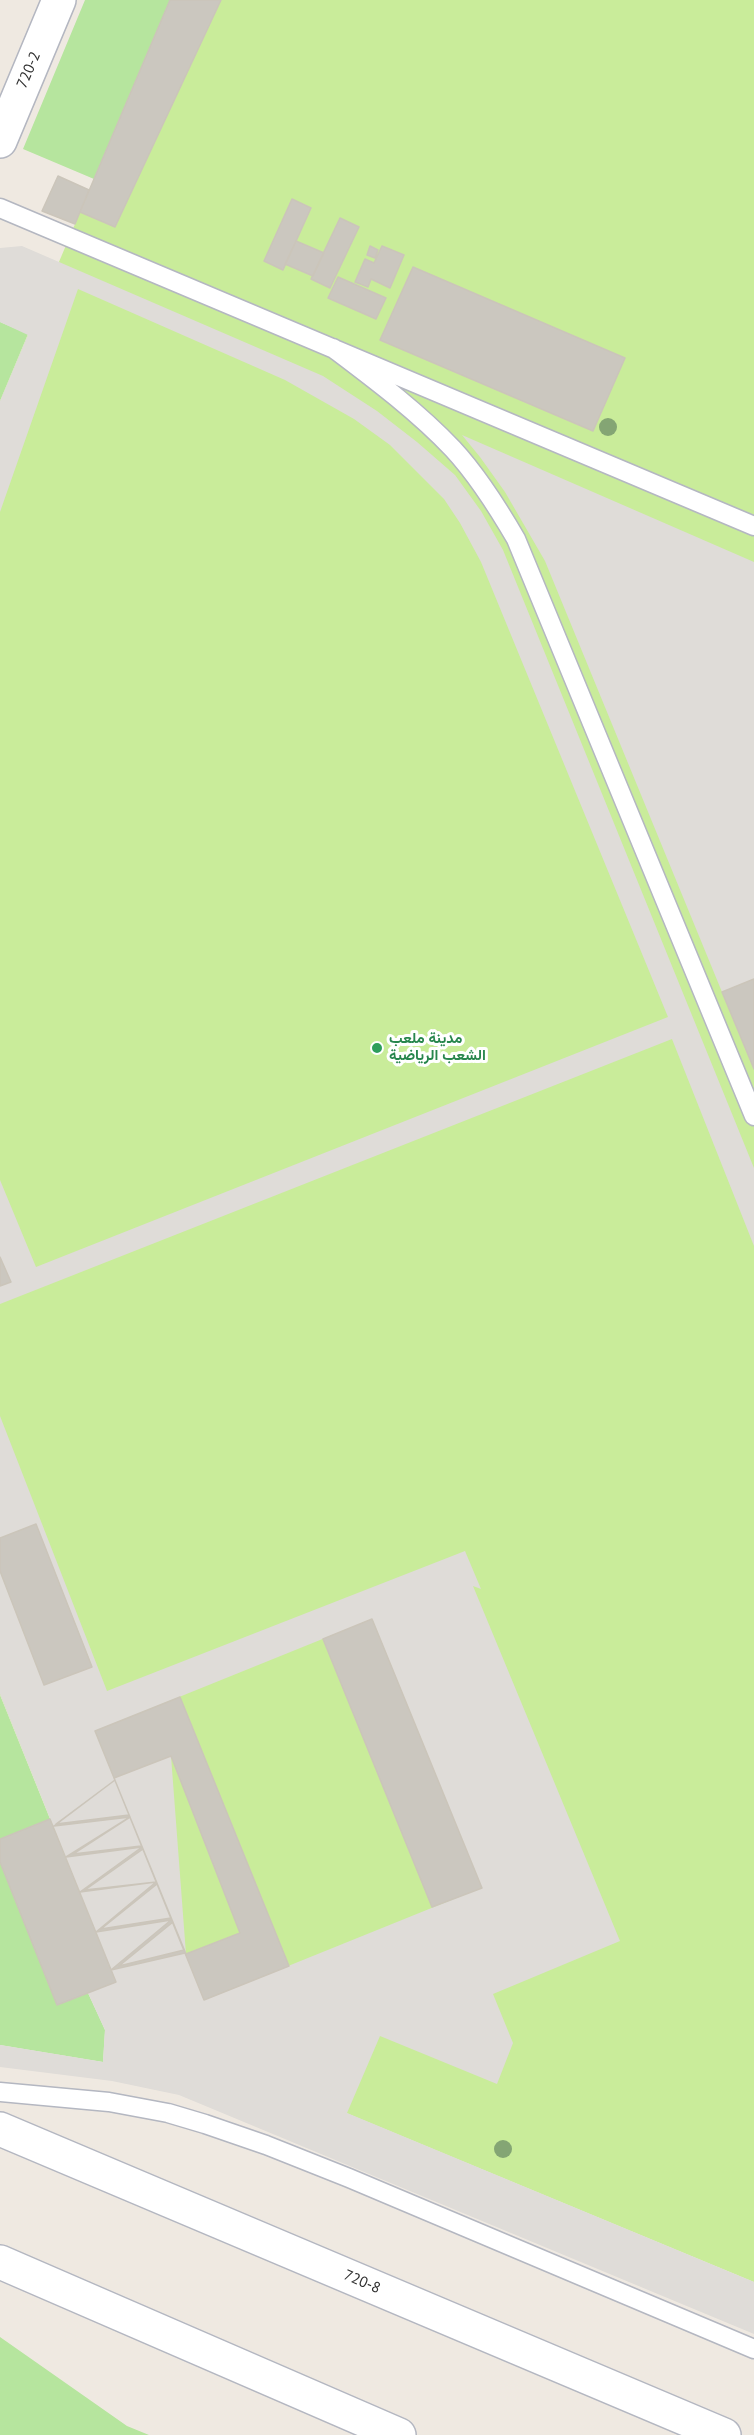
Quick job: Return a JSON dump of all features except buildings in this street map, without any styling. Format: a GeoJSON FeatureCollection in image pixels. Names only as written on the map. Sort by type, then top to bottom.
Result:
{"type":"FeatureCollection","features":[{"type":"Feature","properties":{"kind":"street","name":"720-2"},"geometry":{"type":"LineString","coordinates":[[0,141],[59,0]]}},
{"type":"Feature","properties":{"kind":"street","name":"720-8"},"geometry":{"type":"LineString","coordinates":[[0,2129],[724,2435]]}},
{"type":"Feature","properties":{"kind":"street"},"geometry":{"type":"LineString","coordinates":[[0,2262],[399,2435]]}},
{"type":"Feature","properties":{"kind":"lane"},"geometry":{"type":"LineString","coordinates":[[0,208],[754,526]]}},
{"type":"Feature","properties":{"kind":"lane"},"geometry":{"type":"LineString","coordinates":[[333,348],[373,378],[453,449],[478,480],[516,539],[754,1116]]}},
{"type":"Feature","properties":{"kind":"lane"},"geometry":{"type":"LineString","coordinates":[[0,2092],[109,2102],[168,2113],[215,2127],[349,2178],[754,2349]]}},
{"type":"Feature","properties":{"kind":"green space"},"geometry":{"type":"Polygon","coordinates":[[[85,0],[170,0],[94,179],[23,149],[85,0]]]}},
{"type":"Feature","properties":{"kind":"green space","name":"مدينة ملعب الشعب الرياضية"},"geometry":{"type":"Polygon","coordinates":[[[170,0],[754,0],[754,2282],[134,2025],[0,1694],[0,401],[170,0]]]}},
{"type":"Feature","properties":{"kind":"green space"},"geometry":{"type":"Polygon","coordinates":[[[0,322],[28,334],[0,401],[0,322]]]}},
{"type":"Feature","properties":{"kind":"green space"},"geometry":{"type":"Polygon","coordinates":[[[0,1695],[50,1819],[0,1839],[0,1695]]]}},
{"type":"Feature","properties":{"kind":"green space"},"geometry":{"type":"Polygon","coordinates":[[[0,1862],[57,2005],[88,1993],[105,2030],[103,2062],[0,2045],[0,1862]]]}},
{"type":"Feature","properties":{"kind":"green space"},"geometry":{"type":"Polygon","coordinates":[[[0,2337],[127,2426],[149,2435],[0,2435],[0,2337]]]}},
{"type":"Feature","properties":{"kind":"shaded area"},"geometry":{"type":"Polygon","coordinates":[[[22,246],[323,376],[377,411],[455,475],[481,511],[503,550],[754,1168],[754,1246],[672,1039],[0,1304],[0,1286],[10,1282],[0,1257],[0,1180],[36,1267],[668,1017],[481,562],[444,499],[390,445],[354,419],[285,380],[78,289],[0,512],[0,401],[28,335],[0,322],[0,248],[22,246]]]}},
{"type":"Feature","properties":{"kind":"shaded area"},"geometry":{"type":"Polygon","coordinates":[[[462,435],[754,562],[754,979],[722,992],[545,561],[505,492],[462,435]]]}},
{"type":"Feature","properties":{"kind":"shaded area"},"geometry":{"type":"Polygon","coordinates":[[[0,1416],[107,1691],[465,1551],[481,1589],[473,1586],[620,1941],[493,1994],[513,2043],[497,2084],[380,2036],[347,2113],[754,2282],[754,2334],[179,2095],[112,2081],[0,2067],[0,2045],[103,2062],[105,2030],[88,1993],[116,1982],[0,1694],[0,1571],[44,1685],[92,1666],[36,1524],[0,1538],[0,1416]],[[372,1619],[95,1731],[114,1778],[171,1756],[186,1954],[204,2000],[481,1888],[372,1619]]]}},
{"type":"Feature","properties":{"kind":"place","name":"مدينة ملعب الشعب الرياضية"},"geometry":{"type":"Point","coordinates":[377,1048]}}]}
